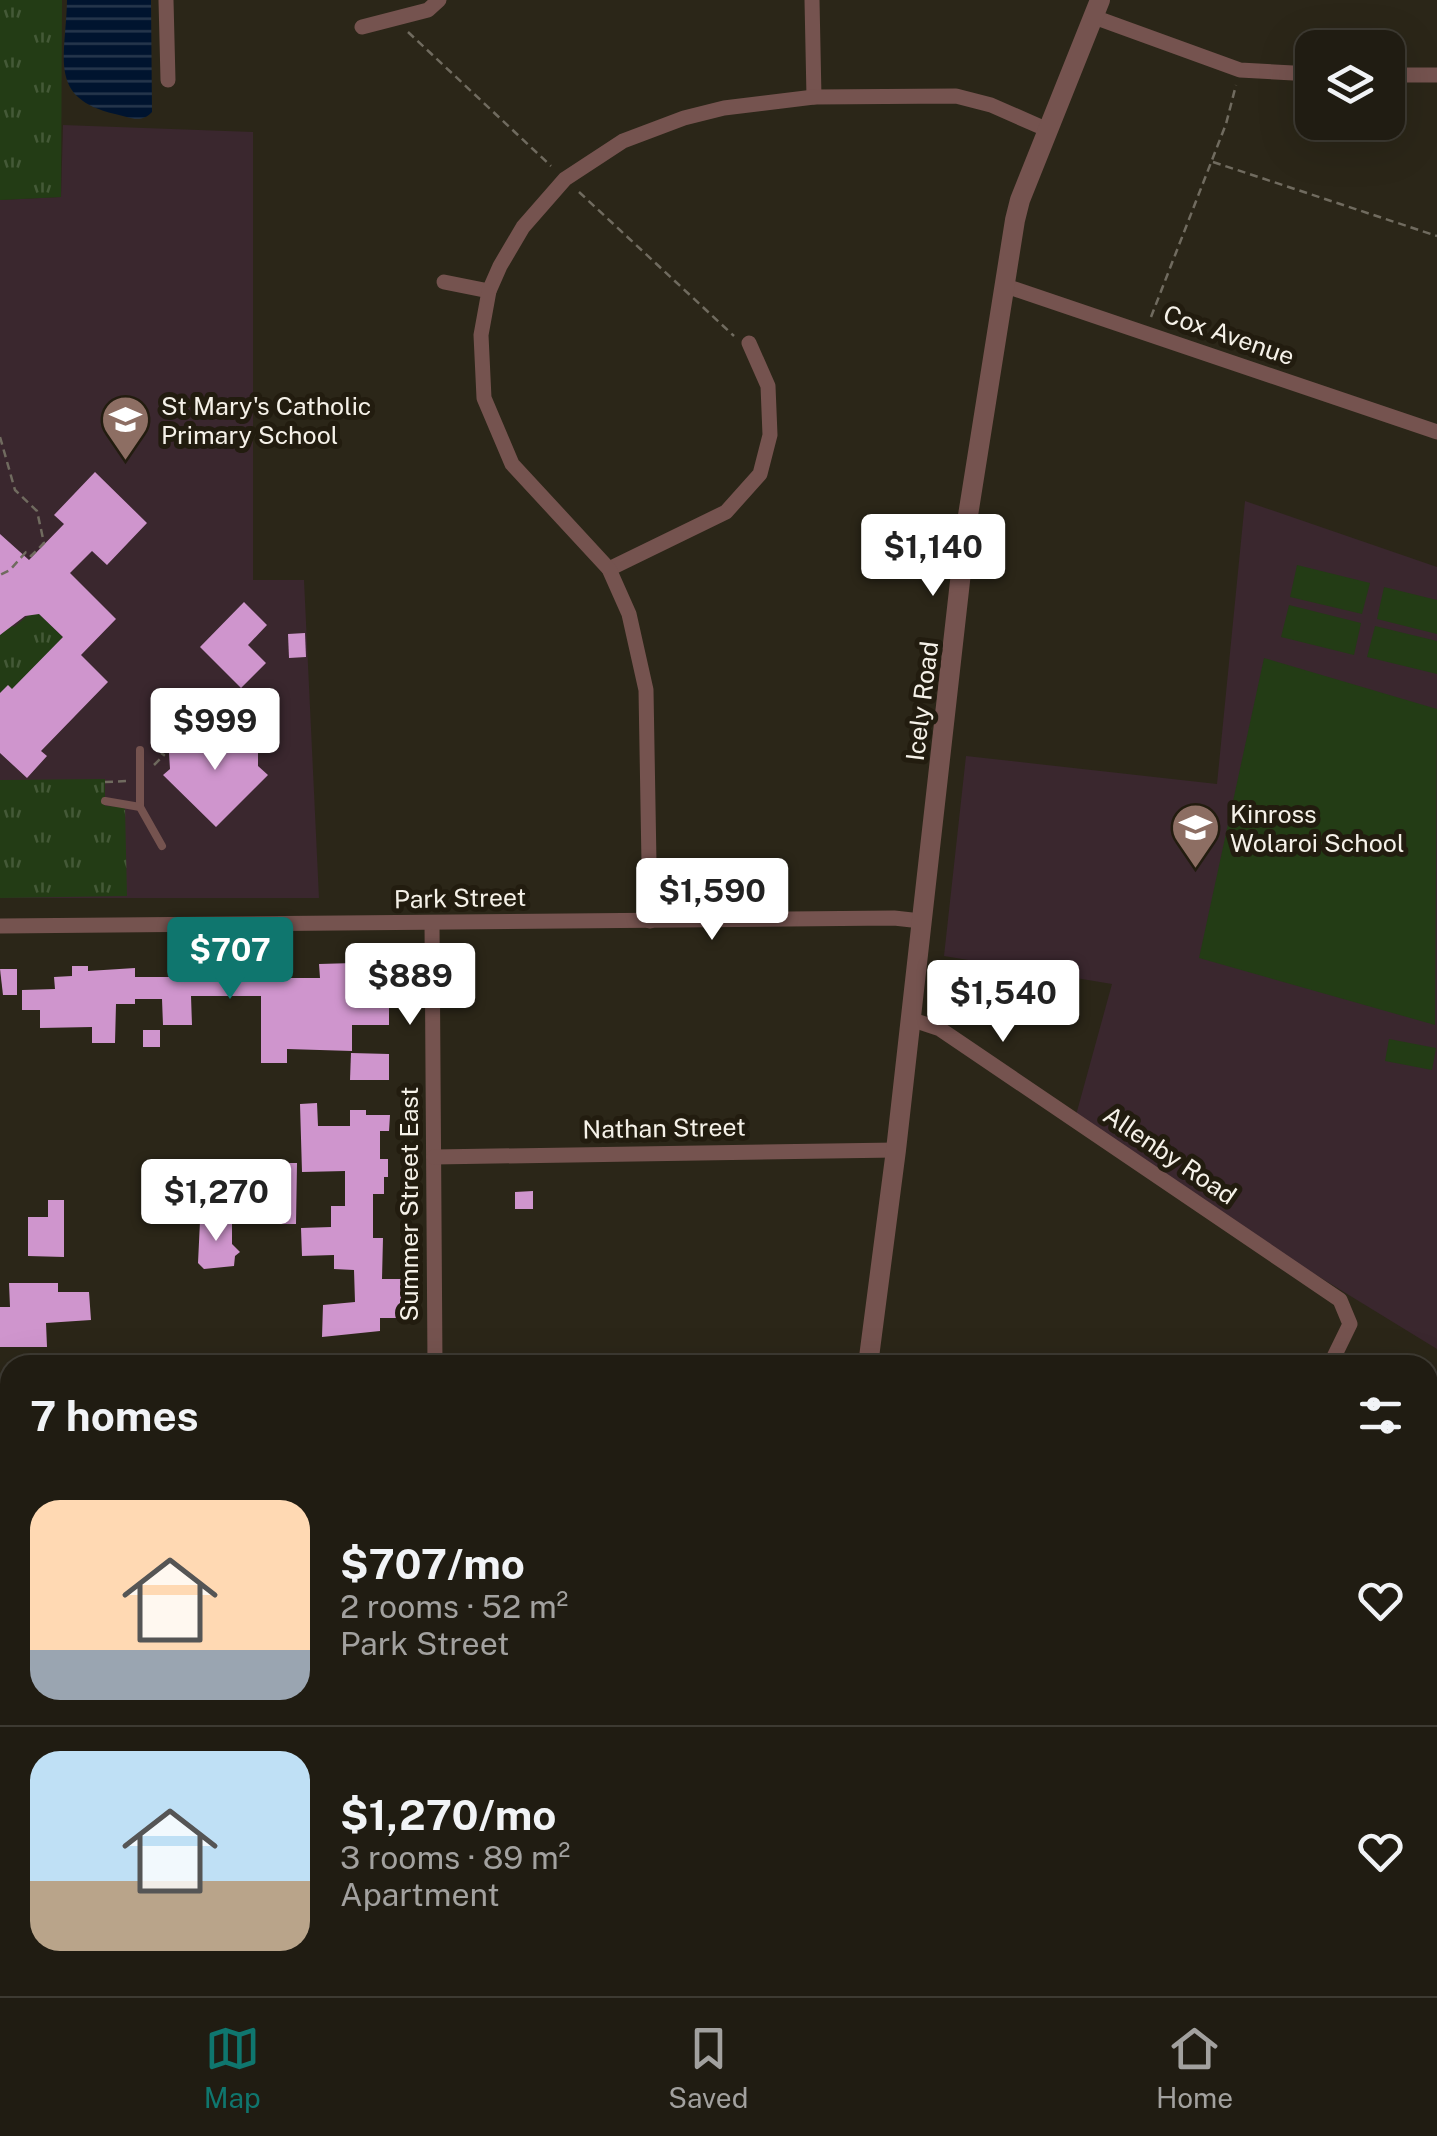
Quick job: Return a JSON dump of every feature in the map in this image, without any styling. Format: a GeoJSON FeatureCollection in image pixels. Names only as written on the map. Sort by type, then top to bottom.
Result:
{"type":"FeatureCollection","features":[{"type":"Feature","properties":{"kind":"street"},"geometry":{"type":"LineString","coordinates":[[166,0],[168,80]]}},
{"type":"Feature","properties":{"kind":"street"},"geometry":{"type":"LineString","coordinates":[[362,27],[428,10],[440,0]]}},
{"type":"Feature","properties":{"kind":"street"},"geometry":{"type":"LineString","coordinates":[[812,0],[814,97]]}},
{"type":"Feature","properties":{"kind":"street"},"geometry":{"type":"LineString","coordinates":[[1097,8],[1240,70],[1295,73]]}},
{"type":"Feature","properties":{"kind":"street","name":"Icely Road"},"geometry":{"type":"LineString","coordinates":[[869,1355],[971,488],[1020,200],[1097,8]]}},
{"type":"Feature","properties":{"kind":"street"},"geometry":{"type":"LineString","coordinates":[[1405,75],[1437,75]]}},
{"type":"Feature","properties":{"kind":"street"},"geometry":{"type":"LineString","coordinates":[[650,921],[646,690],[629,614],[609,569],[512,464],[484,398],[481,336],[489,291],[510,248],[537,209],[565,179],[590,161],[623,141],[724,108],[814,97],[956,96],[991,105],[1048,130]]}},
{"type":"Feature","properties":{"kind":"street"},"geometry":{"type":"LineString","coordinates":[[444,282],[489,291]]}},
{"type":"Feature","properties":{"kind":"street","name":"Cox Avenue"},"geometry":{"type":"LineString","coordinates":[[1006,286],[1437,432]]}},
{"type":"Feature","properties":{"kind":"street"},"geometry":{"type":"LineString","coordinates":[[609,569],[726,512],[760,474],[770,436],[768,386],[749,343]]}},
{"type":"Feature","properties":{"kind":"street","name":"Park Street"},"geometry":{"type":"LineString","coordinates":[[0,926],[894,918],[921,921]]}},
{"type":"Feature","properties":{"kind":"street","name":"Summer Street East"},"geometry":{"type":"LineString","coordinates":[[432,923],[435,1355]]}},
{"type":"Feature","properties":{"kind":"street","name":"Allenby Road"},"geometry":{"type":"LineString","coordinates":[[910,1019],[940,1029],[1340,1300],[1350,1324],[1335,1355]]}},
{"type":"Feature","properties":{"kind":"street","name":"Nathan Street"},"geometry":{"type":"LineString","coordinates":[[434,1156],[896,1150]]}},
{"type":"Feature","properties":{"kind":"lane"},"geometry":{"type":"LineString","coordinates":[[140,750],[140,807],[162,846]]}},
{"type":"Feature","properties":{"kind":"lane"},"geometry":{"type":"LineString","coordinates":[[105,802],[140,807]]}},
{"type":"Feature","properties":{"kind":"path"},"geometry":{"type":"LineString","coordinates":[[1145,332],[1212,162],[1240,70]]}},
{"type":"Feature","properties":{"kind":"path"},"geometry":{"type":"LineString","coordinates":[[1212,162],[1437,236]]}},
{"type":"Feature","properties":{"kind":"path"},"geometry":{"type":"LineString","coordinates":[[0,437],[15,490],[36,511],[44,544],[31,556],[26,552],[0,575]]}},
{"type":"Feature","properties":{"kind":"path"},"geometry":{"type":"LineString","coordinates":[[149,770],[164,755],[160,753]]}},
{"type":"Feature","properties":{"kind":"path"},"geometry":{"type":"LineString","coordinates":[[105,782],[134,781]]}},
{"type":"Feature","properties":{"kind":"shaded area","name":"St Mary's Catholic Primary School"},"geometry":{"type":"Polygon","coordinates":[[[63,125],[253,132],[253,580],[304,580],[319,898],[0,898],[0,200],[61,197],[63,125]]]}},
{"type":"Feature","properties":{"kind":"shaded area","name":"Kinross Wolaroi School"},"geometry":{"type":"Polygon","coordinates":[[[1245,501],[1437,567],[1437,1349],[1073,1126],[1112,984],[944,956],[966,756],[1217,784],[1245,501]]]}},
{"type":"Feature","properties":{"kind":"green space"},"geometry":{"type":"Polygon","coordinates":[[[0,0],[62,0],[61,197],[0,200],[0,0]]]}},
{"type":"Feature","properties":{"kind":"green space"},"geometry":{"type":"Polygon","coordinates":[[[1297,565],[1370,583],[1362,614],[1290,597],[1297,565]]]}},
{"type":"Feature","properties":{"kind":"green space"},"geometry":{"type":"Polygon","coordinates":[[[1384,587],[1437,600],[1437,634],[1377,619],[1384,587]]]}},
{"type":"Feature","properties":{"kind":"green space"},"geometry":{"type":"Polygon","coordinates":[[[1289,605],[1361,623],[1354,655],[1281,637],[1289,605]]]}},
{"type":"Feature","properties":{"kind":"green space"},"geometry":{"type":"Polygon","coordinates":[[[35,610],[63,637],[0,717],[0,635],[35,610]]]}},
{"type":"Feature","properties":{"kind":"green space"},"geometry":{"type":"Polygon","coordinates":[[[1375,626],[1437,641],[1437,674],[1367,657],[1375,626]]]}},
{"type":"Feature","properties":{"kind":"green space"},"geometry":{"type":"Polygon","coordinates":[[[1264,658],[1437,709],[1435,1025],[1199,958],[1264,658]]]}},
{"type":"Feature","properties":{"kind":"green space"},"geometry":{"type":"Polygon","coordinates":[[[105,779],[105,806],[125,807],[127,896],[0,898],[0,780],[105,779]]]}},
{"type":"Feature","properties":{"kind":"green space"},"geometry":{"type":"Polygon","coordinates":[[[1389,1039],[1436,1048],[1432,1070],[1385,1061],[1389,1039]]]}},
{"type":"Feature","properties":{"kind":"water"},"geometry":{"type":"Polygon","coordinates":[[[67,0],[151,0],[152,112],[148,116],[135,119],[93,107],[70,86],[64,57],[67,0]]]}},
{"type":"Feature","properties":{"kind":"building"},"geometry":{"type":"Polygon","coordinates":[[[95,472],[147,523],[107,565],[92,551],[70,573],[116,619],[81,655],[108,682],[41,751],[47,756],[27,778],[0,753],[0,693],[8,685],[12,689],[63,637],[39,614],[25,616],[0,635],[0,534],[29,560],[64,524],[54,515],[95,472]]]}},
{"type":"Feature","properties":{"kind":"building"},"geometry":{"type":"Polygon","coordinates":[[[244,602],[267,625],[248,645],[266,663],[241,688],[200,647],[244,602]]]}},
{"type":"Feature","properties":{"kind":"building"},"geometry":{"type":"Polygon","coordinates":[[[305,633],[306,657],[289,658],[288,634],[305,633]]]}},
{"type":"Feature","properties":{"kind":"building"},"geometry":{"type":"Polygon","coordinates":[[[182,735],[247,735],[247,740],[258,749],[258,766],[268,775],[216,827],[163,775],[170,769],[169,753],[183,740],[182,735]]]}},
{"type":"Feature","properties":{"kind":"building"},"geometry":{"type":"Polygon","coordinates":[[[286,958],[286,978],[320,978],[319,964],[389,962],[389,1025],[352,1025],[352,1051],[287,1049],[287,1063],[261,1063],[261,996],[191,996],[192,1025],[163,1025],[162,999],[116,1004],[115,1043],[92,1043],[92,1027],[40,1028],[40,1010],[22,1010],[22,990],[55,989],[54,977],[72,976],[72,966],[88,966],[88,971],[135,968],[135,977],[221,977],[221,973],[261,972],[261,967],[268,967],[267,959],[286,958]]]}},
{"type":"Feature","properties":{"kind":"building"},"geometry":{"type":"Polygon","coordinates":[[[0,969],[17,969],[17,995],[3,995],[0,969]]]}},
{"type":"Feature","properties":{"kind":"building"},"geometry":{"type":"Polygon","coordinates":[[[143,1030],[160,1030],[160,1047],[143,1047],[143,1030]]]}},
{"type":"Feature","properties":{"kind":"building"},"geometry":{"type":"Polygon","coordinates":[[[351,1053],[389,1054],[389,1080],[350,1080],[351,1053]]]}},
{"type":"Feature","properties":{"kind":"building"},"geometry":{"type":"Polygon","coordinates":[[[317,1103],[318,1126],[350,1126],[350,1110],[390,1115],[389,1131],[380,1131],[380,1159],[388,1159],[388,1177],[384,1177],[384,1194],[373,1194],[373,1238],[383,1238],[382,1279],[401,1279],[402,1318],[380,1318],[380,1331],[322,1337],[323,1305],[355,1302],[354,1270],[334,1269],[334,1255],[302,1256],[301,1228],[331,1227],[331,1206],[345,1206],[345,1171],[302,1172],[300,1104],[317,1103]]]}},
{"type":"Feature","properties":{"kind":"building"},"geometry":{"type":"Polygon","coordinates":[[[279,1163],[297,1163],[296,1224],[274,1224],[272,1192],[280,1192],[279,1163]]]}},
{"type":"Feature","properties":{"kind":"building"},"geometry":{"type":"Polygon","coordinates":[[[533,1191],[533,1209],[515,1209],[515,1192],[533,1191]]]}},
{"type":"Feature","properties":{"kind":"building"},"geometry":{"type":"Polygon","coordinates":[[[48,1200],[64,1200],[64,1257],[28,1256],[28,1217],[48,1217],[48,1200]]]}},
{"type":"Feature","properties":{"kind":"building"},"geometry":{"type":"Polygon","coordinates":[[[232,1219],[232,1244],[240,1252],[235,1256],[234,1266],[204,1269],[198,1263],[200,1221],[232,1219]]]}},
{"type":"Feature","properties":{"kind":"building"},"geometry":{"type":"Polygon","coordinates":[[[9,1283],[58,1283],[58,1292],[89,1292],[91,1320],[46,1323],[47,1347],[0,1347],[0,1307],[10,1307],[9,1283]]]}},
{"type":"Feature","properties":{"kind":"place","name":"St Mary's Catholic Primary School"},"geometry":{"type":"Point","coordinates":[126,462]}},
{"type":"Feature","properties":{"kind":"place","name":"Kinross Wolaroi School"},"geometry":{"type":"Point","coordinates":[1195,870]}}]}
